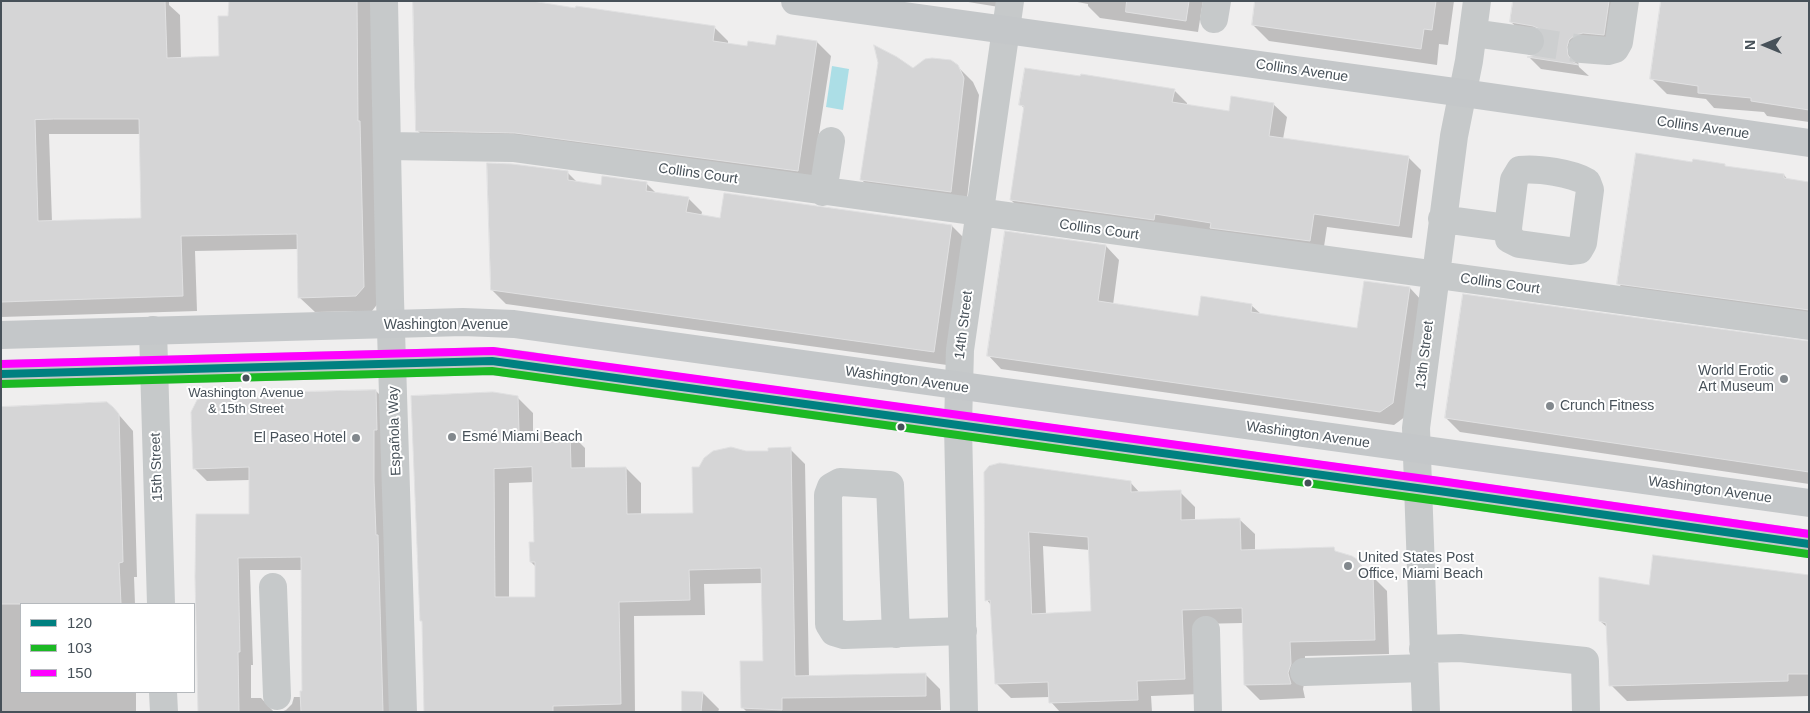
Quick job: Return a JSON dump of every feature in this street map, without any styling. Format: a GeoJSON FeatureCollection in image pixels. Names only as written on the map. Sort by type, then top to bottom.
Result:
{"type":"FeatureCollection","features":[{"type":"Feature","properties":{"kind":"main road","name":"Collins Avenue"},"geometry":{"type":"LineString","coordinates":[[795,1],[1809,143]]}},
{"type":"Feature","properties":{"kind":"main road","name":"Washington Avenue"},"geometry":{"type":"LineString","coordinates":[[1,336],[462,322],[514,324],[958,387],[1809,503]]}},
{"type":"Feature","properties":{"kind":"main road"},"geometry":{"type":"LineString","coordinates":[[1,374],[492,362],[1418,488],[1809,544]]}},
{"type":"Feature","properties":{"kind":"street","name":"Española Way"},"geometry":{"type":"LineString","coordinates":[[384,1],[391,325],[403,712]]}},
{"type":"Feature","properties":{"kind":"street","name":"14th Street"},"geometry":{"type":"LineString","coordinates":[[964,712],[958,425],[960,350],[1010,1]]}},
{"type":"Feature","properties":{"kind":"street","name":"13th Street"},"geometry":{"type":"LineString","coordinates":[[1426,712],[1416,428],[1442,219],[1477,1]]}},
{"type":"Feature","properties":{"kind":"street"},"geometry":{"type":"LineString","coordinates":[[1582,49],[1608,51],[1615,49],[1619,42],[1625,1]]}},
{"type":"Feature","properties":{"kind":"street"},"geometry":{"type":"LineString","coordinates":[[1473,33],[1530,41]]}},
{"type":"Feature","properties":{"kind":"street"},"geometry":{"type":"LineString","coordinates":[[823,192],[831,141]]}},
{"type":"Feature","properties":{"kind":"street","name":"Collins Court"},"geometry":{"type":"LineString","coordinates":[[388,146],[513,148],[1809,326]]}},
{"type":"Feature","properties":{"kind":"street"},"geometry":{"type":"LineString","coordinates":[[1442,219],[1508,228]]}},
{"type":"Feature","properties":{"kind":"street","name":"15th Street"},"geometry":{"type":"LineString","coordinates":[[153,330],[161,603]]}},
{"type":"Feature","properties":{"kind":"street"},"geometry":{"type":"LineString","coordinates":[[896,634],[890,485],[840,482],[832,487],[828,495],[829,624],[834,632],[844,635],[896,634],[963,632]]}},
{"type":"Feature","properties":{"kind":"street"},"geometry":{"type":"LineString","coordinates":[[273,587],[277,696]]}},
{"type":"Feature","properties":{"kind":"street"},"geometry":{"type":"LineString","coordinates":[[1206,630],[1208,712]]}},
{"type":"Feature","properties":{"kind":"street"},"geometry":{"type":"LineString","coordinates":[[1304,672],[1424,658],[1460,648],[1584,662],[1586,712]]}},
{"type":"Feature","properties":{"kind":"street"},"geometry":{"type":"LineString","coordinates":[[163,693],[164,712]]}},
{"type":"Feature","properties":{"kind":"water"},"geometry":{"type":"Polygon","coordinates":[[[832,66],[849,69],[843,110],[826,107],[832,66]]]}},
{"type":"Feature","properties":{"kind":"building"},"geometry":{"type":"Polygon","coordinates":[[[1,1],[165,1],[167,58],[219,56],[218,16],[228,16],[229,1],[357,1],[358,121],[360,121],[364,287],[356,296],[298,298],[297,234],[181,236],[183,296],[1,302],[1,1]],[[139,119],[35,120],[38,221],[141,218],[139,119]]]}},
{"type":"Feature","properties":{"kind":"building"},"geometry":{"type":"Polygon","coordinates":[[[413,1],[532,1],[575,8],[576,6],[715,26],[713,41],[747,46],[748,41],[775,45],[777,35],[817,41],[798,171],[515,133],[416,131],[413,1]]]}},
{"type":"Feature","properties":{"kind":"building"},"geometry":{"type":"Polygon","coordinates":[[[1127,1],[1189,1],[1186,21],[1126,12],[1127,1]]]}},
{"type":"Feature","properties":{"kind":"building"},"geometry":{"type":"Polygon","coordinates":[[[1255,1],[1436,1],[1432,30],[1424,29],[1421,49],[1252,25],[1255,1]]]}},
{"type":"Feature","properties":{"kind":"building"},"geometry":{"type":"Polygon","coordinates":[[[1513,1],[1609,1],[1604,35],[1583,33],[1575,35],[1569,40],[1567,47],[1568,55],[1573,62],[1579,65],[1527,57],[1542,51],[1545,44],[1545,36],[1540,29],[1533,26],[1510,22],[1513,1]]]}},
{"type":"Feature","properties":{"kind":"building"},"geometry":{"type":"Polygon","coordinates":[[[1661,1],[1809,1],[1809,110],[1751,101],[1751,98],[1698,93],[1698,86],[1650,79],[1661,1]]]}},
{"type":"Feature","properties":{"kind":"building"},"geometry":{"type":"Polygon","coordinates":[[[874,45],[913,68],[925,59],[932,58],[951,60],[958,65],[964,78],[951,192],[860,180],[878,63],[874,45]]]}},
{"type":"Feature","properties":{"kind":"building"},"geometry":{"type":"Polygon","coordinates":[[[1025,68],[1080,76],[1081,74],[1175,89],[1172,102],[1229,111],[1231,96],[1274,103],[1269,136],[1409,156],[1399,226],[1314,214],[1310,241],[1210,228],[1211,223],[1155,214],[1154,220],[1010,200],[1024,106],[1019,105],[1025,68]]]}},
{"type":"Feature","properties":{"kind":"building"},"geometry":{"type":"Polygon","coordinates":[[[1636,153],[1692,162],[1693,159],[1725,164],[1725,166],[1784,174],[1784,178],[1809,182],[1809,310],[1617,284],[1636,153]]]}},
{"type":"Feature","properties":{"kind":"building"},"geometry":{"type":"Polygon","coordinates":[[[487,163],[568,171],[568,180],[601,185],[602,176],[647,182],[646,191],[689,197],[686,212],[720,218],[724,193],[952,225],[934,352],[491,290],[487,163]]]}},
{"type":"Feature","properties":{"kind":"building"},"geometry":{"type":"Polygon","coordinates":[[[1005,231],[1106,245],[1098,301],[1198,316],[1201,296],[1252,304],[1251,312],[1357,328],[1364,281],[1410,287],[1393,403],[1380,412],[987,356],[1005,231]]]}},
{"type":"Feature","properties":{"kind":"building"},"geometry":{"type":"Polygon","coordinates":[[[1463,294],[1809,341],[1809,472],[1445,418],[1463,294]]]}},
{"type":"Feature","properties":{"kind":"building"},"geometry":{"type":"Polygon","coordinates":[[[376,390],[377,430],[374,430],[374,481],[376,535],[378,535],[383,712],[301,712],[301,557],[238,558],[239,712],[198,712],[195,577],[196,514],[249,514],[249,467],[193,469],[191,412],[197,400],[206,397],[296,395],[296,392],[376,390]]]}},
{"type":"Feature","properties":{"kind":"building"},"geometry":{"type":"Polygon","coordinates":[[[493,392],[518,396],[519,432],[570,432],[571,468],[626,467],[627,514],[693,513],[692,467],[699,467],[704,458],[713,451],[731,447],[746,451],[768,451],[768,448],[791,447],[795,676],[926,673],[926,696],[782,698],[782,710],[741,708],[740,661],[763,661],[761,568],[689,570],[690,600],[619,602],[621,704],[553,706],[553,712],[424,712],[422,621],[420,621],[411,396],[493,392]],[[532,467],[494,469],[495,597],[535,597],[535,562],[530,562],[529,542],[534,542],[532,467]]]}},
{"type":"Feature","properties":{"kind":"building"},"geometry":{"type":"Polygon","coordinates":[[[107,402],[119,414],[123,562],[119,563],[121,603],[1,604],[1,407],[107,402]]]}},
{"type":"Feature","properties":{"kind":"building"},"geometry":{"type":"Polygon","coordinates":[[[1000,463],[1131,481],[1131,492],[1181,490],[1181,520],[1240,518],[1241,550],[1334,547],[1335,551],[1352,556],[1358,560],[1366,575],[1373,575],[1375,640],[1290,642],[1291,664],[1288,673],[1291,684],[1244,685],[1242,608],[1182,610],[1185,679],[1137,681],[1138,700],[1049,703],[1048,682],[995,684],[990,600],[985,601],[984,472],[989,466],[1000,463]],[[1029,532],[1032,614],[1091,611],[1088,537],[1029,532]]]}},
{"type":"Feature","properties":{"kind":"building"},"geometry":{"type":"Polygon","coordinates":[[[1653,555],[1809,575],[1809,674],[1788,674],[1788,681],[1609,686],[1606,623],[1599,621],[1599,577],[1649,585],[1653,555]]]}},
{"type":"Feature","properties":{"kind":"building"},"geometry":{"type":"Polygon","coordinates":[[[682,691],[703,692],[701,712],[682,712],[682,691]]]}},
{"type":"Feature","properties":{"kind":"tunnel"},"geometry":{"type":"LineString","coordinates":[[1530,41],[1582,49]]}},
{"type":"Feature","properties":{"kind":"transit line","name":"150"},"geometry":{"type":"LineString","coordinates":[[1,364],[493,351],[1440,481],[1809,534]]}},
{"type":"Feature","properties":{"kind":"transit line","name":"120"},"geometry":{"type":"LineString","coordinates":[[1,374],[492,361],[1439,491],[1809,544]]}},
{"type":"Feature","properties":{"kind":"transit line","name":"103"},"geometry":{"type":"LineString","coordinates":[[1,384],[492,371],[1438,501],[1808,554]]}},
{"type":"Feature","properties":{"kind":"place","name":"Washington Avenue & 15th Street"},"geometry":{"type":"Point","coordinates":[246,378]}},
{"type":"Feature","properties":{"kind":"place","name":"World Erotic Art Museum"},"geometry":{"type":"Point","coordinates":[1784,379]}},
{"type":"Feature","properties":{"kind":"place","name":"Crunch Fitness"},"geometry":{"type":"Point","coordinates":[1550,406]}},
{"type":"Feature","properties":{"kind":"place","name":"Esmé Miami Beach"},"geometry":{"type":"Point","coordinates":[452,437]}},
{"type":"Feature","properties":{"kind":"place","name":"El Paseo Hotel"},"geometry":{"type":"Point","coordinates":[356,438]}},
{"type":"Feature","properties":{"kind":"place","name":"United States Post Office, Miami Beach"},"geometry":{"type":"Point","coordinates":[1348,566]}}]}
